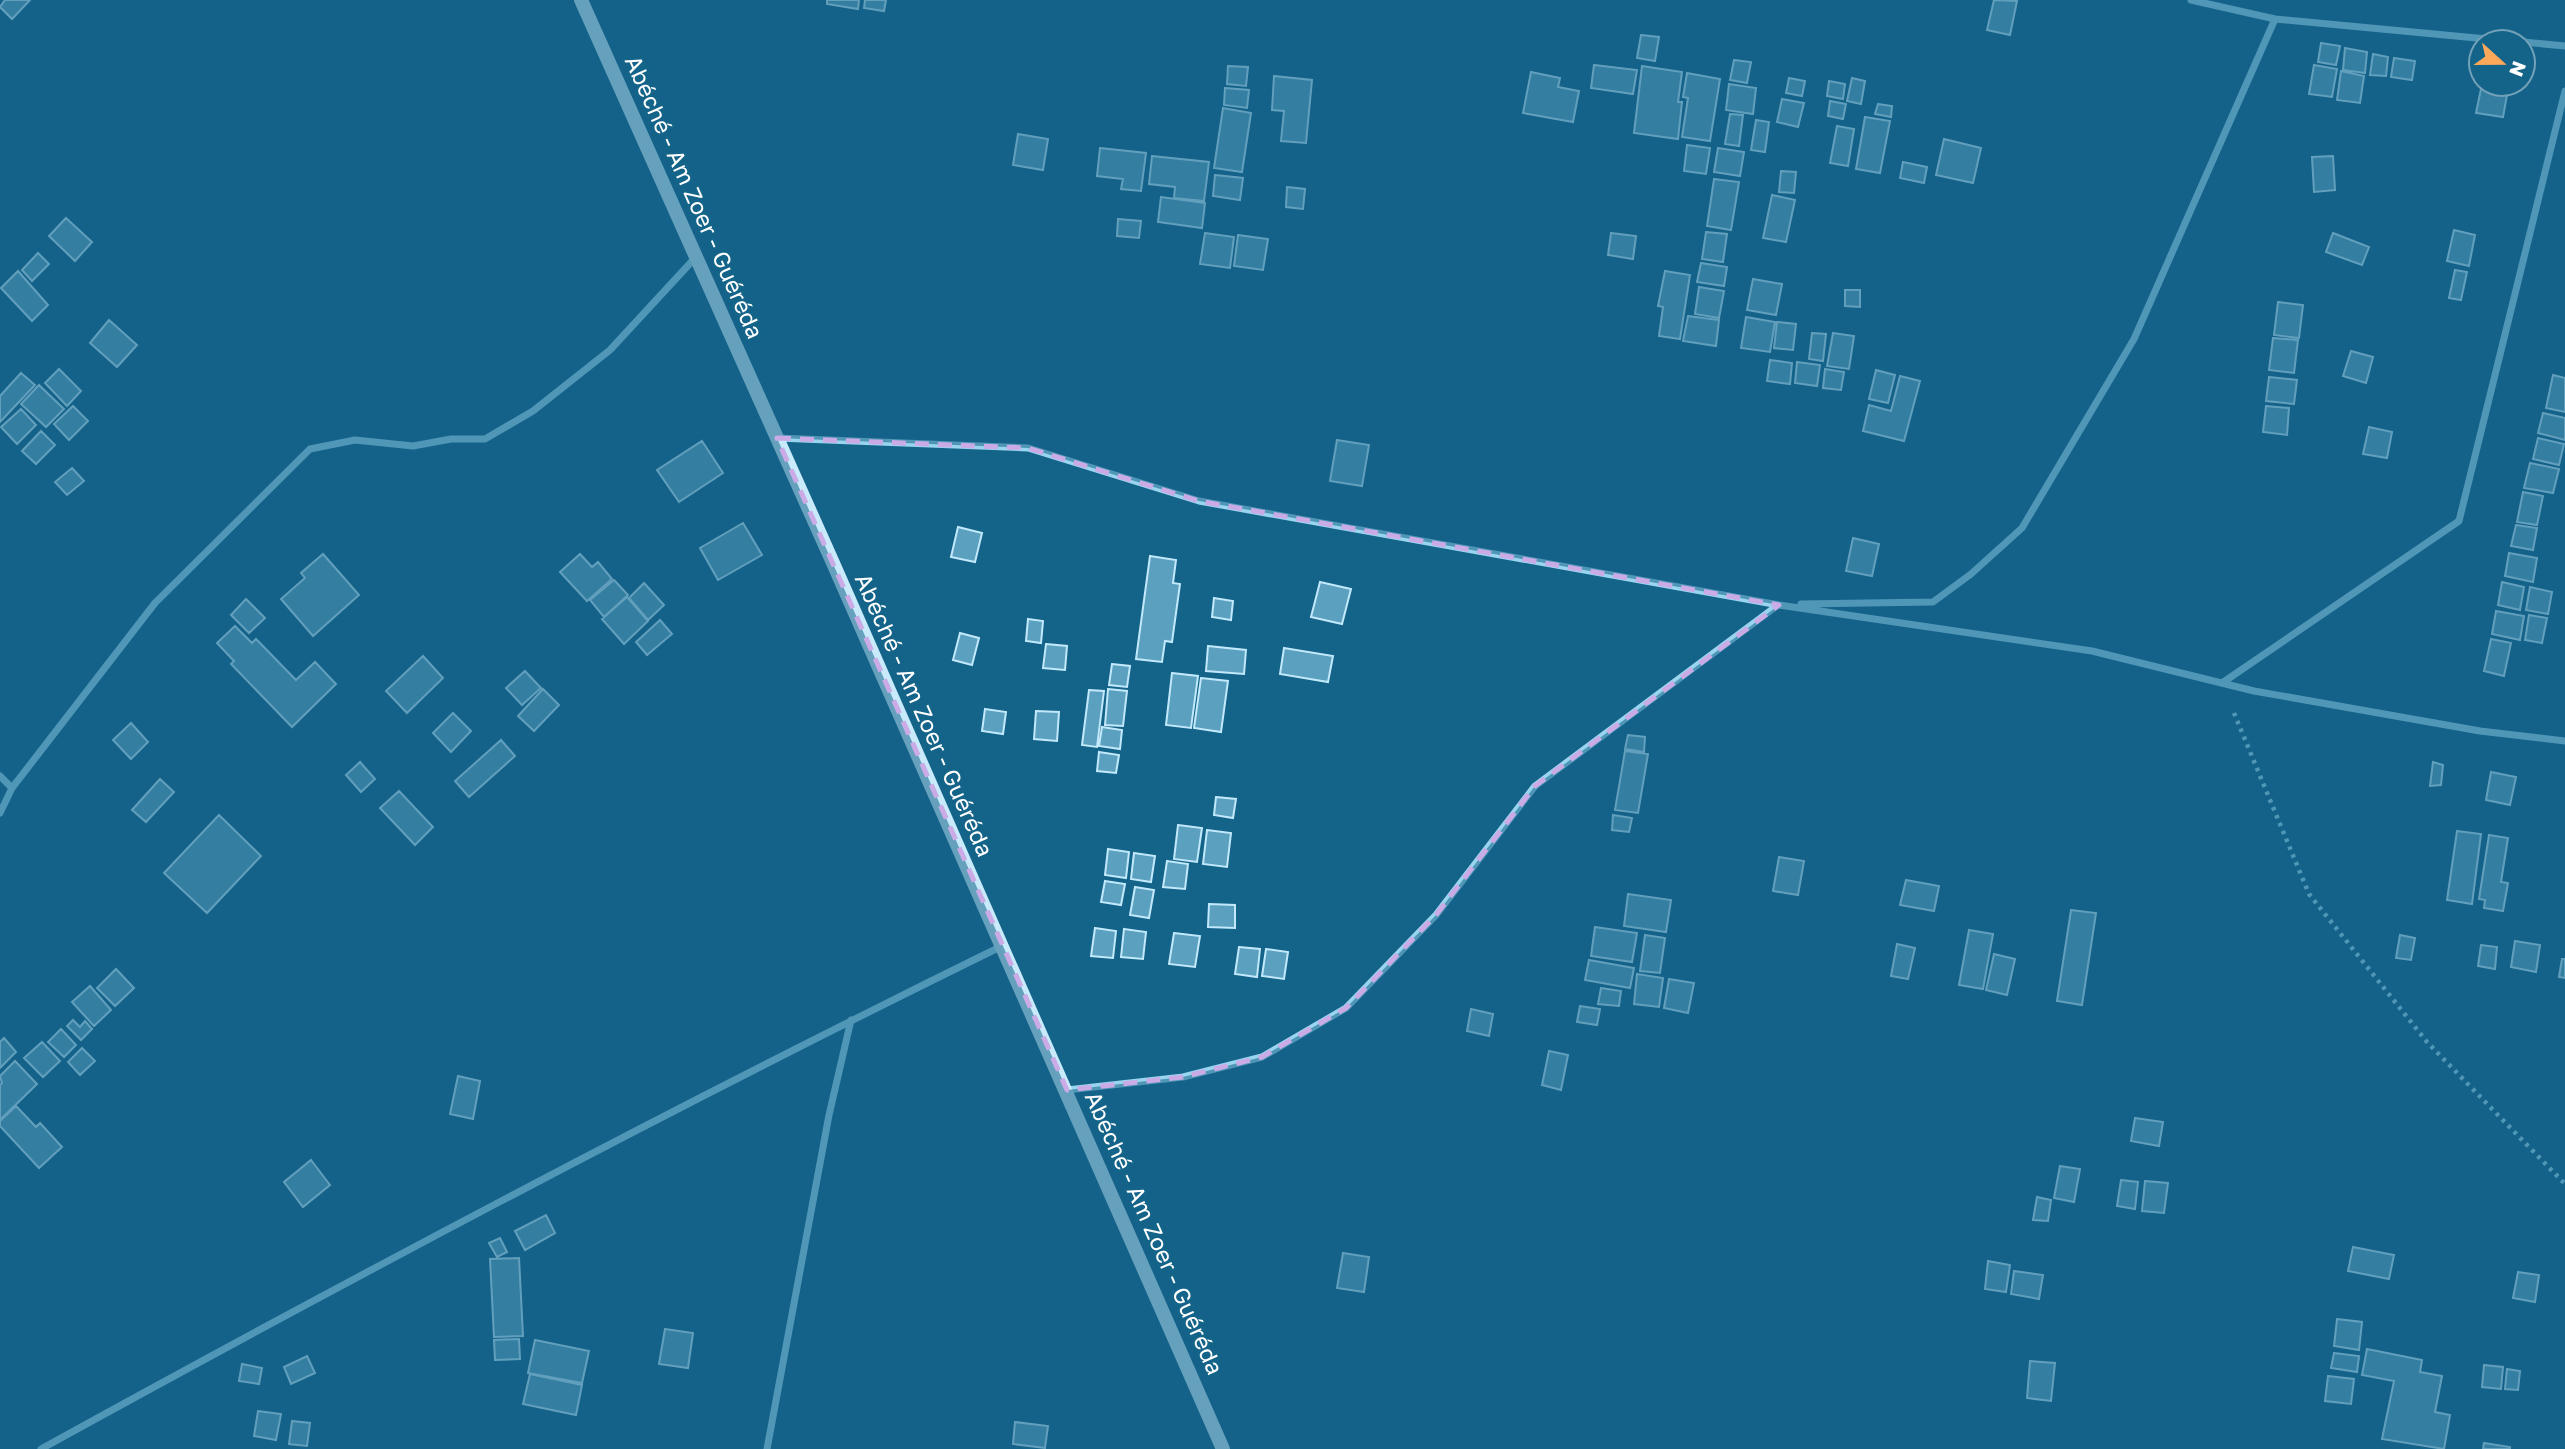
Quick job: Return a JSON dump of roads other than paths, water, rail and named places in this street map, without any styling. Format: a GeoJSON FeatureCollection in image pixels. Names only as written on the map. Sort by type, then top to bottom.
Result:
{"type":"FeatureCollection","features":[{"type":"Feature","properties":{"kind":"main road","name":"Abéché - Am Zoer - Guéréda"},"geometry":{"type":"LineString","coordinates":[[581,0],[1000,947],[1067,1090],[1223,1449]]}},
{"type":"Feature","properties":{"kind":"street"},"geometry":{"type":"LineString","coordinates":[[2191,0],[2275,19],[2467,37]]}},
{"type":"Feature","properties":{"kind":"street"},"geometry":{"type":"LineString","coordinates":[[1067,1090],[1183,1077],[1262,1057],[1346,1008],[1436,915],[1535,786],[1779,605],[1933,602],[1971,574],[2022,528],[2134,339],[2275,19]]}},
{"type":"Feature","properties":{"kind":"street"},"geometry":{"type":"LineString","coordinates":[[2537,43],[2565,46]]}},
{"type":"Feature","properties":{"kind":"street"},"geometry":{"type":"LineString","coordinates":[[2221,683],[2459,521],[2565,91]]}},
{"type":"Feature","properties":{"kind":"street"},"geometry":{"type":"LineString","coordinates":[[0,813],[12,788],[155,603],[310,449],[355,440],[414,446],[451,439],[485,439],[533,411],[610,350],[696,257]]}},
{"type":"Feature","properties":{"kind":"street"},"geometry":{"type":"LineString","coordinates":[[777,438],[1028,448],[1199,501],[1779,605],[2092,651],[2253,691],[2480,731],[2565,741]]}},
{"type":"Feature","properties":{"kind":"street"},"geometry":{"type":"LineString","coordinates":[[0,776],[12,788]]}},
{"type":"Feature","properties":{"kind":"street"},"geometry":{"type":"LineString","coordinates":[[41,1449],[306,1303],[851,1020],[1000,947]]}},
{"type":"Feature","properties":{"kind":"street"},"geometry":{"type":"LineString","coordinates":[[767,1449],[828,1115],[851,1020]]}}]}
